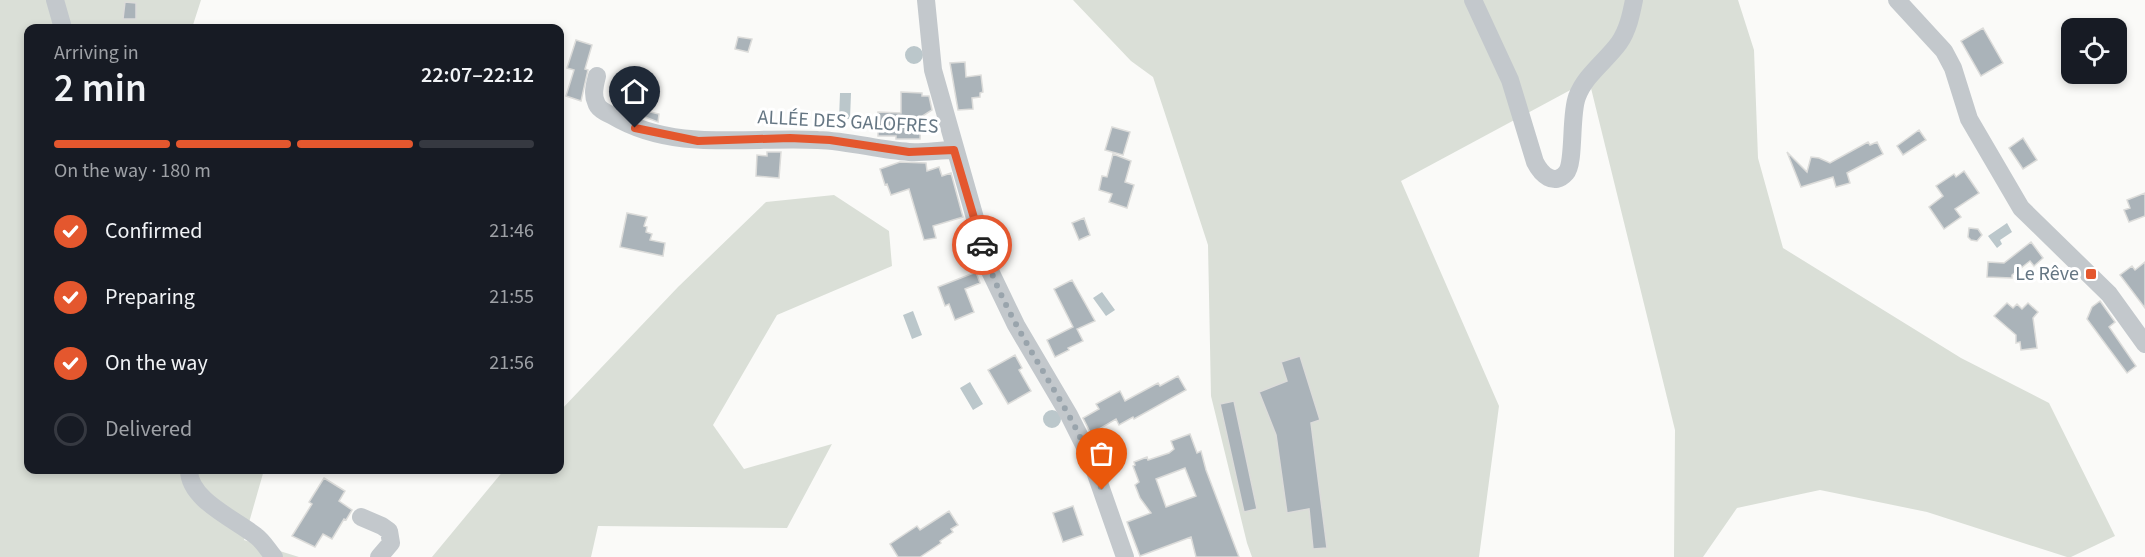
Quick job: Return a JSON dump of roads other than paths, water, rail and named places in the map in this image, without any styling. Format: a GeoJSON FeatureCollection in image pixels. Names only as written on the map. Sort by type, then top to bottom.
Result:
{"type":"FeatureCollection","features":[{"type":"Feature","properties":{"kind":"street"},"geometry":{"type":"LineString","coordinates":[[55,0],[62,24]]}},
{"type":"Feature","properties":{"kind":"street"},"geometry":{"type":"LineString","coordinates":[[926,0],[933,70],[990,271],[1021,334],[1069,415],[1090,457],[1125,557]]}},
{"type":"Feature","properties":{"kind":"street"},"geometry":{"type":"LineString","coordinates":[[1473,0],[1510,80],[1539,171],[1545,178],[1553,179],[1560,178],[1568,172],[1571,124],[1578,95],[1584,84],[1619,43],[1628,27],[1634,0]]}},
{"type":"Feature","properties":{"kind":"street"},"geometry":{"type":"LineString","coordinates":[[1897,0],[1944,51],[1953,68],[1969,119],[2021,208],[2109,294],[2145,344]]}},
{"type":"Feature","properties":{"kind":"street","name":"ALLÉE DES GALOFRES"},"geometry":{"type":"LineString","coordinates":[[597,76],[594,90],[600,109],[645,131],[698,141],[790,138],[830,140],[909,152],[954,150]]}},
{"type":"Feature","properties":{"kind":"street"},"geometry":{"type":"LineString","coordinates":[[189,474],[203,499],[258,537],[274,557]]}},
{"type":"Feature","properties":{"kind":"street"},"geometry":{"type":"LineString","coordinates":[[361,517],[389,531],[391,543],[379,557]]}},
{"type":"Feature","properties":{"kind":"place","name":"Le Rêve"},"geometry":{"type":"Point","coordinates":[2091,274]}}]}
